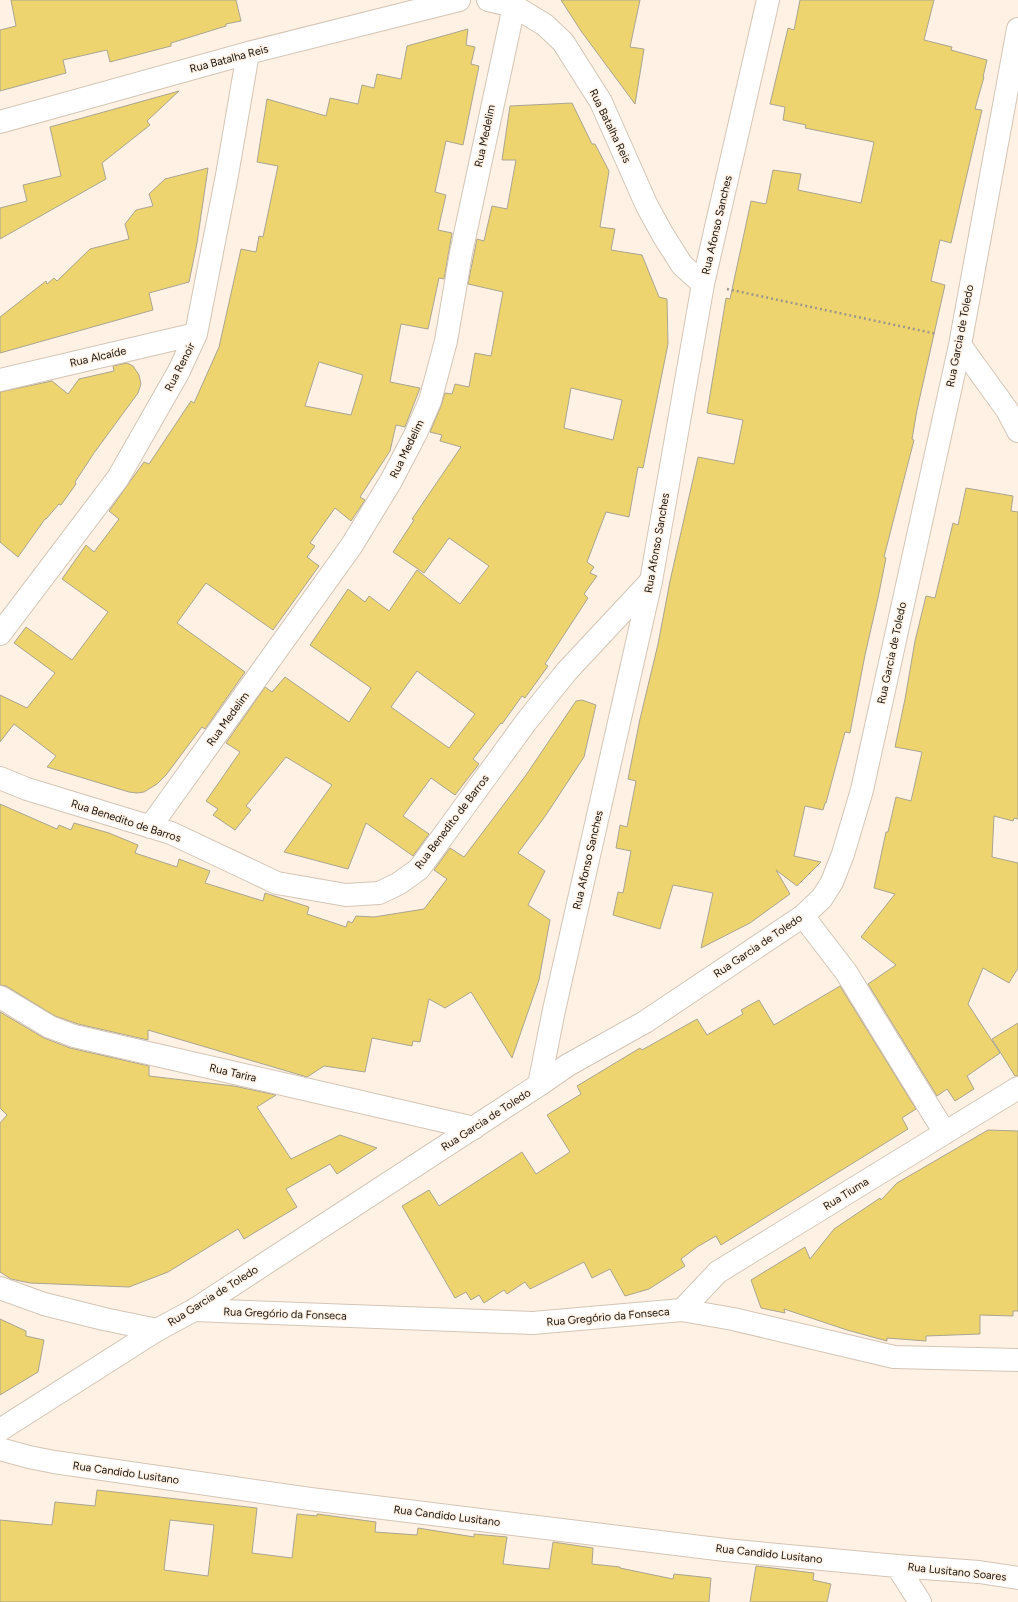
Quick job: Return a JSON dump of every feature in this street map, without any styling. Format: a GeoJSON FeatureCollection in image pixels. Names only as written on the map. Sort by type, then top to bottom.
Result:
{"type":"FeatureCollection","features":[{"type":"Feature","properties":{"kind":"street","name":"Rua Batalha Reis"},"geometry":{"type":"LineString","coordinates":[[0,122],[248,53],[459,0]]}},
{"type":"Feature","properties":{"kind":"street","name":"Rua Batalha Reis"},"geometry":{"type":"LineString","coordinates":[[488,0],[514,6],[545,25],[563,42],[601,102],[647,206],[663,235],[682,265],[703,284]]}},
{"type":"Feature","properties":{"kind":"street","name":"Rua Afonso Sanches"},"geometry":{"type":"LineString","coordinates":[[539,1085],[554,1010],[651,581],[703,284],[768,0]]}},
{"type":"Feature","properties":{"kind":"street","name":"Rua Medelim"},"geometry":{"type":"LineString","coordinates":[[150,827],[352,545],[391,481],[416,433],[430,401],[446,341],[461,254],[514,6]]}},
{"type":"Feature","properties":{"kind":"street","name":"Rua Garcia de Toledo"},"geometry":{"type":"LineString","coordinates":[[0,1430],[156,1330],[194,1310],[568,1066],[645,1022],[803,916],[822,898],[832,882],[843,854],[862,790],[960,344],[1018,29]]}},
{"type":"Feature","properties":{"kind":"street","name":"Rua Renoir"},"geometry":{"type":"LineString","coordinates":[[0,634],[118,478],[179,371],[196,334],[227,176],[248,53]]}},
{"type":"Feature","properties":{"kind":"street","name":"Rua Alcaíde"},"geometry":{"type":"LineString","coordinates":[[0,380],[196,334]]}},
{"type":"Feature","properties":{"kind":"street"},"geometry":{"type":"LineString","coordinates":[[960,344],[1007,410],[1018,431]]}},
{"type":"Feature","properties":{"kind":"street","name":"Rua Benedito de Barros"},"geometry":{"type":"LineString","coordinates":[[0,778],[27,789],[171,833],[277,883],[346,895],[380,893],[398,884],[419,869],[535,711],[567,671],[651,581]]}},
{"type":"Feature","properties":{"kind":"street"},"geometry":{"type":"LineString","coordinates":[[803,916],[846,972],[945,1133]]}},
{"type":"Feature","properties":{"kind":"street","name":"Rua Tarira"},"geometry":{"type":"LineString","coordinates":[[0,997],[50,1026],[74,1036],[474,1128]]}},
{"type":"Feature","properties":{"kind":"street","name":"Rua Tiuma"},"geometry":{"type":"LineString","coordinates":[[682,1310],[718,1272],[1018,1088]]}},
{"type":"Feature","properties":{"kind":"street"},"geometry":{"type":"LineString","coordinates":[[0,1288],[44,1304],[156,1330]]}},
{"type":"Feature","properties":{"kind":"street","name":"Rua Gregório da Fonseca"},"geometry":{"type":"LineString","coordinates":[[194,1310],[533,1323],[682,1310],[733,1319],[894,1357],[1018,1360]]}},
{"type":"Feature","properties":{"kind":"street","name":"Rua Candido Lusitano"},"geometry":{"type":"LineString","coordinates":[[0,1449],[54,1462],[310,1499],[725,1550],[897,1566]]}},
{"type":"Feature","properties":{"kind":"street"},"geometry":{"type":"LineString","coordinates":[[897,1566],[920,1602]]}},
{"type":"Feature","properties":{"kind":"street","name":"Rua Lusitano Soares"},"geometry":{"type":"LineString","coordinates":[[897,1566],[979,1572],[1018,1578]]}},
{"type":"Feature","properties":{"kind":"path"},"geometry":{"type":"LineString","coordinates":[[703,284],[934,333],[960,344]]}},
{"type":"Feature","properties":{"kind":"building"},"geometry":{"type":"Polygon","coordinates":[[[11,0],[236,0],[241,21],[226,24],[226,26],[171,43],[171,46],[110,62],[107,50],[63,60],[66,73],[0,91],[0,30],[16,26],[11,0]]]}},
{"type":"Feature","properties":{"kind":"building"},"geometry":{"type":"Polygon","coordinates":[[[561,0],[640,0],[630,47],[644,49],[635,104],[581,31],[561,0]]]}},
{"type":"Feature","properties":{"kind":"building"},"geometry":{"type":"Polygon","coordinates":[[[800,0],[934,0],[924,40],[952,47],[951,50],[987,60],[975,109],[982,110],[951,243],[940,240],[931,281],[945,285],[917,410],[912,439],[914,440],[884,557],[886,558],[850,733],[845,732],[823,810],[805,806],[794,856],[821,862],[797,886],[776,870],[790,894],[750,923],[701,948],[713,893],[673,885],[660,929],[613,915],[618,892],[623,893],[631,851],[616,848],[620,825],[627,827],[636,781],[628,779],[698,457],[734,464],[743,420],[707,413],[726,298],[730,299],[751,201],[766,204],[773,170],[801,174],[798,190],[861,203],[874,142],[805,128],[806,125],[783,120],[785,107],[770,104],[788,28],[794,30],[800,0]]]}},
{"type":"Feature","properties":{"kind":"building"},"geometry":{"type":"Polygon","coordinates":[[[468,29],[466,45],[475,47],[471,64],[479,66],[463,145],[446,141],[435,192],[446,195],[438,230],[452,233],[444,279],[439,278],[428,329],[401,324],[390,382],[420,388],[405,427],[396,425],[390,451],[360,497],[365,500],[351,521],[335,508],[310,543],[315,546],[307,557],[319,566],[273,630],[206,583],[177,623],[245,672],[205,729],[202,727],[166,775],[157,784],[144,792],[129,792],[47,767],[56,756],[14,724],[0,742],[0,695],[27,708],[55,673],[14,643],[26,627],[72,660],[108,612],[62,579],[86,545],[94,552],[119,519],[109,511],[144,462],[149,464],[191,401],[194,403],[219,347],[241,249],[256,252],[259,236],[263,237],[278,166],[257,162],[267,99],[326,116],[330,98],[358,104],[362,85],[374,88],[377,74],[401,79],[407,46],[468,29]],[[319,362],[305,406],[351,415],[363,375],[319,362]]]}},
{"type":"Feature","properties":{"kind":"building"},"geometry":{"type":"Polygon","coordinates":[[[179,91],[147,121],[150,125],[102,163],[106,179],[0,239],[0,208],[27,201],[23,185],[61,176],[50,127],[179,91]]]}},
{"type":"Feature","properties":{"kind":"building"},"geometry":{"type":"Polygon","coordinates":[[[572,103],[592,144],[595,144],[609,171],[600,227],[615,229],[611,250],[642,255],[659,297],[667,299],[668,344],[643,468],[638,467],[629,517],[606,512],[587,562],[594,567],[590,573],[597,576],[584,594],[588,598],[545,664],[548,666],[525,698],[522,696],[502,724],[501,723],[473,759],[479,764],[455,795],[431,778],[403,816],[429,834],[413,856],[366,823],[348,869],[284,852],[332,785],[286,757],[246,806],[251,810],[235,830],[213,815],[218,809],[206,801],[240,752],[226,743],[265,687],[272,692],[285,677],[349,722],[371,688],[310,645],[348,589],[365,602],[369,596],[389,611],[417,570],[460,604],[489,566],[449,538],[424,573],[393,552],[414,520],[412,519],[461,447],[440,441],[442,435],[430,432],[445,393],[452,394],[455,384],[469,387],[475,353],[491,356],[503,292],[468,284],[477,239],[484,241],[492,206],[507,209],[516,160],[502,160],[510,106],[572,103]],[[571,388],[564,428],[613,440],[622,400],[571,388]],[[417,671],[391,707],[449,748],[475,714],[417,671]]]}},
{"type":"Feature","properties":{"kind":"building"},"geometry":{"type":"Polygon","coordinates":[[[208,168],[197,243],[189,282],[149,293],[153,310],[0,353],[0,317],[46,281],[47,284],[54,278],[57,281],[90,249],[129,239],[125,224],[136,210],[153,206],[149,194],[165,179],[208,168]]]}},
{"type":"Feature","properties":{"kind":"building"},"geometry":{"type":"Polygon","coordinates":[[[127,363],[133,366],[139,375],[141,384],[138,393],[94,453],[75,482],[76,484],[61,505],[59,504],[45,519],[18,557],[0,542],[0,392],[52,381],[68,394],[79,379],[114,371],[113,366],[127,363]]]}},
{"type":"Feature","properties":{"kind":"building"},"geometry":{"type":"Polygon","coordinates":[[[966,488],[1013,496],[1011,511],[1018,512],[1018,819],[1014,818],[1013,821],[994,816],[992,857],[1018,863],[1018,968],[1009,983],[983,968],[968,1004],[1000,1053],[967,1076],[974,1089],[955,1101],[947,1089],[937,1096],[868,984],[896,965],[861,937],[895,894],[874,888],[886,832],[888,832],[896,797],[911,801],[922,752],[895,747],[915,641],[926,596],[935,598],[953,523],[958,525],[966,488]]]}},
{"type":"Feature","properties":{"kind":"building"},"geometry":{"type":"Polygon","coordinates":[[[582,700],[596,705],[584,757],[546,815],[518,853],[545,871],[528,905],[550,920],[539,980],[512,1058],[471,992],[445,1008],[429,999],[420,1042],[413,1041],[412,1046],[372,1038],[365,1072],[324,1066],[307,1077],[148,1030],[148,1040],[78,1024],[55,1016],[6,986],[0,985],[0,804],[57,829],[59,825],[71,830],[74,823],[109,833],[138,845],[135,853],[177,867],[179,859],[210,871],[205,883],[263,901],[265,893],[309,907],[307,914],[346,927],[348,921],[352,923],[356,916],[374,917],[424,909],[447,879],[434,870],[450,848],[464,857],[526,775],[576,701],[582,700]]]}},
{"type":"Feature","properties":{"kind":"building"},"geometry":{"type":"Polygon","coordinates":[[[840,986],[916,1109],[902,1118],[908,1129],[721,1245],[716,1236],[697,1247],[681,1259],[685,1266],[649,1289],[625,1296],[610,1269],[592,1278],[584,1262],[530,1289],[525,1282],[507,1294],[504,1290],[484,1303],[479,1295],[471,1300],[466,1292],[455,1298],[402,1206],[429,1190],[439,1206],[522,1152],[536,1174],[570,1152],[547,1115],[581,1094],[577,1086],[640,1048],[642,1050],[697,1019],[707,1035],[743,1014],[741,1010],[759,1000],[774,1025],[840,986]]]}},
{"type":"Feature","properties":{"kind":"building"},"geometry":{"type":"Polygon","coordinates":[[[0,1012],[44,1038],[70,1048],[149,1066],[149,1076],[234,1086],[276,1095],[257,1107],[291,1159],[340,1135],[377,1148],[337,1174],[330,1164],[286,1189],[297,1207],[244,1239],[238,1229],[168,1272],[129,1287],[30,1283],[11,1279],[0,1272],[0,1123],[7,1115],[0,1108],[0,1012]]]}},
{"type":"Feature","properties":{"kind":"building"},"geometry":{"type":"Polygon","coordinates":[[[1018,1023],[1018,1076],[1015,1076],[992,1039],[1018,1023]]]}},
{"type":"Feature","properties":{"kind":"building"},"geometry":{"type":"Polygon","coordinates":[[[988,1130],[1018,1131],[1018,1311],[1013,1311],[1013,1316],[980,1315],[980,1334],[926,1336],[926,1341],[887,1338],[887,1341],[847,1330],[784,1309],[785,1313],[761,1308],[751,1280],[805,1247],[810,1259],[834,1229],[880,1198],[881,1200],[897,1183],[988,1130]]]}},
{"type":"Feature","properties":{"kind":"building"},"geometry":{"type":"Polygon","coordinates":[[[0,1319],[26,1331],[26,1336],[44,1340],[38,1372],[0,1395],[0,1319]]]}},
{"type":"Feature","properties":{"kind":"building"},"geometry":{"type":"Polygon","coordinates":[[[97,1490],[257,1508],[252,1553],[292,1558],[297,1514],[317,1516],[317,1514],[376,1522],[375,1532],[417,1535],[418,1528],[474,1537],[474,1534],[507,1537],[503,1564],[549,1569],[553,1542],[593,1548],[592,1564],[620,1567],[673,1579],[674,1574],[711,1578],[709,1602],[0,1602],[0,1520],[52,1525],[55,1502],[95,1506],[97,1490]],[[170,1520],[164,1570],[208,1576],[214,1525],[170,1520]]]}},
{"type":"Feature","properties":{"kind":"building"},"geometry":{"type":"Polygon","coordinates":[[[756,1566],[814,1573],[813,1580],[831,1584],[827,1602],[750,1602],[756,1566]]]}}]}
